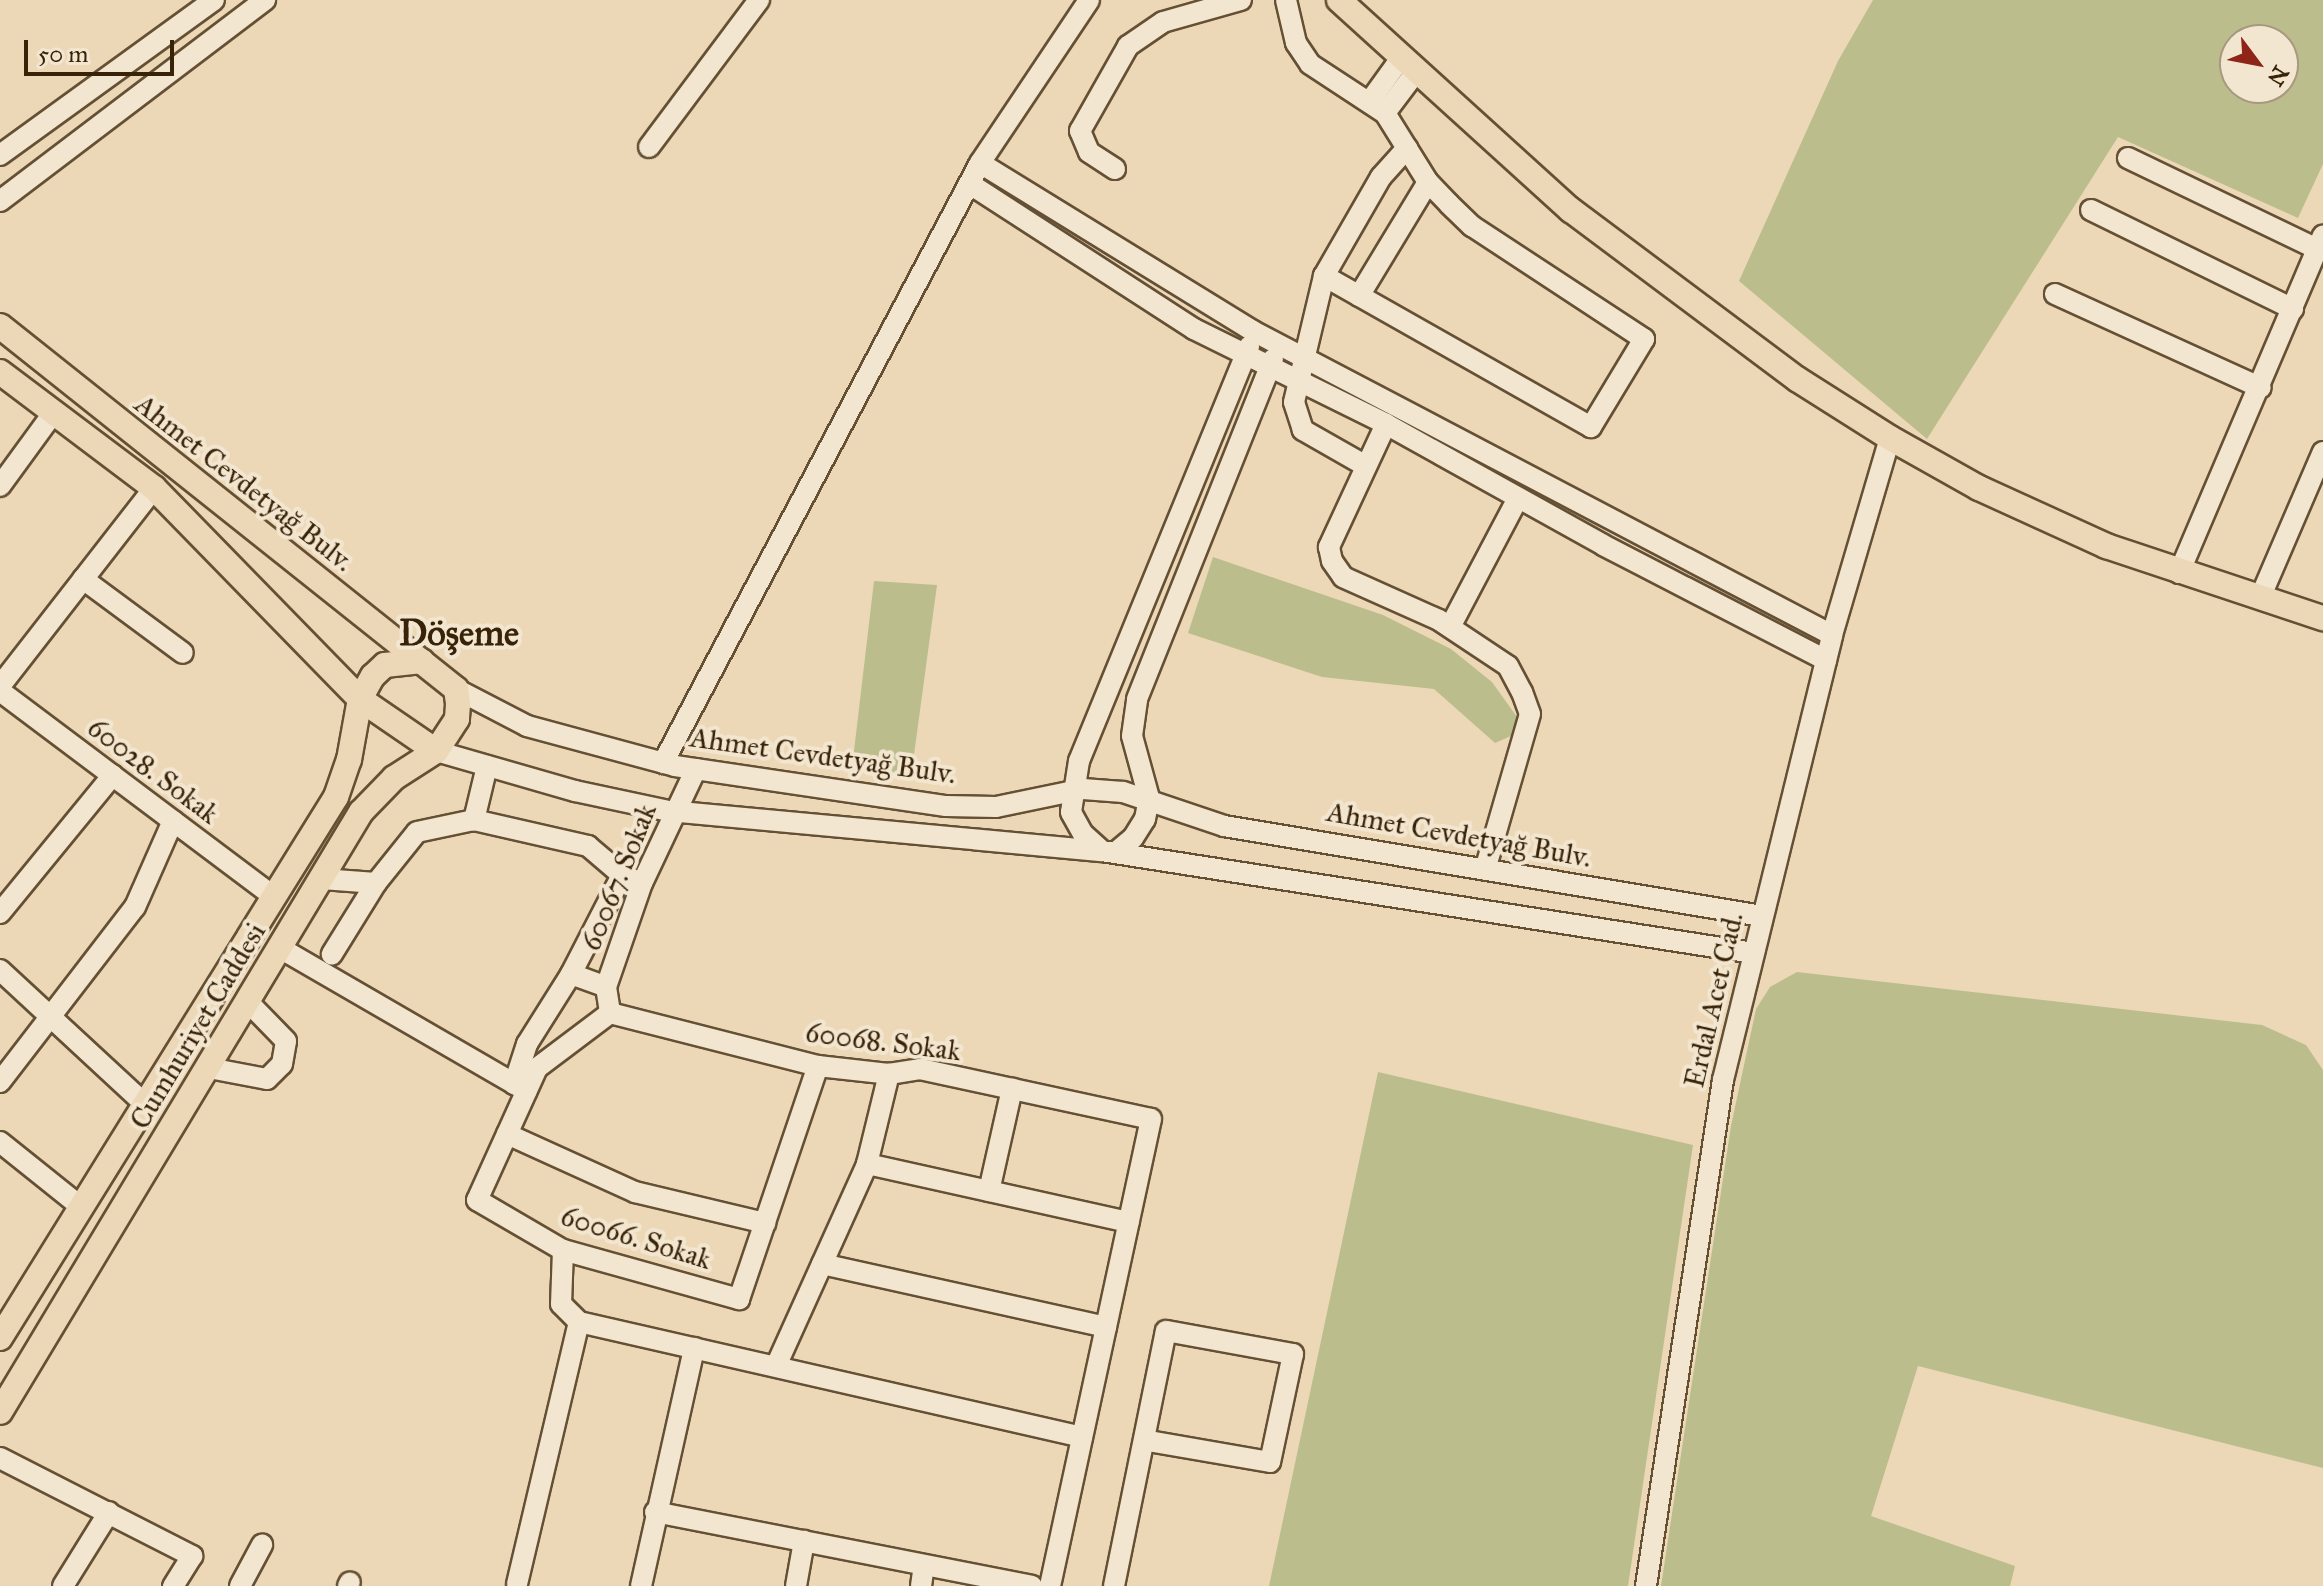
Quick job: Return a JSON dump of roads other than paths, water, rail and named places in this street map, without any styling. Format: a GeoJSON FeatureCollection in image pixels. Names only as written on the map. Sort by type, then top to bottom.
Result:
{"type":"FeatureCollection","features":[{"type":"Feature","properties":{"kind":"main road"},"geometry":{"type":"LineString","coordinates":[[1339,0],[1571,210],[1797,379],[1890,438],[1979,488],[2179,573],[2323,618]]}},
{"type":"Feature","properties":{"kind":"main road","name":"Ahmet Cevdetyağ Bulv."},"geometry":{"type":"LineString","coordinates":[[0,326],[456,689]]}},
{"type":"Feature","properties":{"kind":"main road"},"geometry":{"type":"LineString","coordinates":[[0,372],[154,488],[360,699],[436,751]]}},
{"type":"Feature","properties":{"kind":"main road","name":"Cumhuriyet Caddesi"},"geometry":{"type":"LineString","coordinates":[[2,1331],[336,797],[349,760],[360,699],[385,665],[422,661]]}},
{"type":"Feature","properties":{"kind":"main road","name":"Cumhuriyet Caddesi"},"geometry":{"type":"LineString","coordinates":[[0,1412],[361,812],[394,778],[436,751],[457,719],[456,689]]}},
{"type":"Feature","properties":{"kind":"street"},"geometry":{"type":"LineString","coordinates":[[0,155],[214,0]]}},
{"type":"Feature","properties":{"kind":"street"},"geometry":{"type":"LineString","coordinates":[[0,201],[265,0]]}},
{"type":"Feature","properties":{"kind":"street"},"geometry":{"type":"LineString","coordinates":[[649,147],[759,0]]}},
{"type":"Feature","properties":{"kind":"street"},"geometry":{"type":"LineString","coordinates":[[663,763],[980,163],[1089,0]]}},
{"type":"Feature","properties":{"kind":"street"},"geometry":{"type":"LineString","coordinates":[[1115,169],[1085,148],[1080,131],[1128,46],[1163,22],[1241,0]]}},
{"type":"Feature","properties":{"kind":"street"},"geometry":{"type":"LineString","coordinates":[[1286,0],[1296,43],[1310,64],[1378,107],[1428,182],[1472,226],[1644,339],[1591,427],[1324,276]]}},
{"type":"Feature","properties":{"kind":"street"},"geometry":{"type":"LineString","coordinates":[[1378,107],[1408,65]]}},
{"type":"Feature","properties":{"kind":"street"},"geometry":{"type":"LineString","coordinates":[[1366,466],[1303,430],[1294,402],[1324,276],[1381,177],[1407,148]]}},
{"type":"Feature","properties":{"kind":"street"},"geometry":{"type":"LineString","coordinates":[[2128,158],[2320,242],[2261,388],[2179,573]]}},
{"type":"Feature","properties":{"kind":"street"},"geometry":{"type":"LineString","coordinates":[[980,163],[1253,331],[1832,635]]}},
{"type":"Feature","properties":{"kind":"street"},"geometry":{"type":"LineString","coordinates":[[1359,296],[1428,182]]}},
{"type":"Feature","properties":{"kind":"street"},"geometry":{"type":"LineString","coordinates":[[970,184],[1194,329],[1298,384],[1386,424],[1518,498],[1826,660]]}},
{"type":"Feature","properties":{"kind":"street"},"geometry":{"type":"LineString","coordinates":[[2091,210],[2293,309]]}},
{"type":"Feature","properties":{"kind":"street"},"geometry":{"type":"LineString","coordinates":[[2055,294],[2261,388]]}},
{"type":"Feature","properties":{"kind":"street"},"geometry":{"type":"LineString","coordinates":[[1108,852],[1083,834],[1071,812],[1072,790],[1079,761],[1253,331]]}},
{"type":"Feature","properties":{"kind":"street"},"geometry":{"type":"LineString","coordinates":[[1108,852],[1133,838],[1145,819],[1149,798],[1132,736],[1137,699],[1271,369],[1277,342]]}},
{"type":"Feature","properties":{"kind":"street"},"geometry":{"type":"LineString","coordinates":[[0,486],[54,412]]}},
{"type":"Feature","properties":{"kind":"street"},"geometry":{"type":"LineString","coordinates":[[1386,424],[1329,547],[1332,561],[1343,577],[1450,627],[1508,666],[1530,714],[1485,870]]}},
{"type":"Feature","properties":{"kind":"street","name":"Erdal Acet Cad."},"geometry":{"type":"LineString","coordinates":[[1646,1586],[1723,1080],[1832,635],[1890,438]]}},
{"type":"Feature","properties":{"kind":"street"},"geometry":{"type":"LineString","coordinates":[[2260,598],[2323,452]]}},
{"type":"Feature","properties":{"kind":"street"},"geometry":{"type":"LineString","coordinates":[[0,688],[154,488]]}},
{"type":"Feature","properties":{"kind":"street"},"geometry":{"type":"LineString","coordinates":[[1450,627],[1518,498]]}},
{"type":"Feature","properties":{"kind":"street"},"geometry":{"type":"LineString","coordinates":[[83,579],[183,653]]}},
{"type":"Feature","properties":{"kind":"street","name":"60028. Sokak"},"geometry":{"type":"LineString","coordinates":[[0,688],[273,896]]}},
{"type":"Feature","properties":{"kind":"street","name":"Ahmet Cevdetyağ Bulv."},"geometry":{"type":"LineString","coordinates":[[456,689],[527,726],[696,769],[946,806],[996,807],[1072,790],[1149,798],[1224,826],[1762,916]]}},
{"type":"Feature","properties":{"kind":"street"},"geometry":{"type":"LineString","coordinates":[[436,751],[675,812],[1108,852],[1753,953]]}},
{"type":"Feature","properties":{"kind":"street"},"geometry":{"type":"LineString","coordinates":[[474,820],[487,766]]}},
{"type":"Feature","properties":{"kind":"street","name":"60067. Sokak"},"geometry":{"type":"LineString","coordinates":[[610,1013],[606,987],[632,879],[675,812],[696,769]]}},
{"type":"Feature","properties":{"kind":"street"},"geometry":{"type":"LineString","coordinates":[[0,913],[113,775]]}},
{"type":"Feature","properties":{"kind":"street"},"geometry":{"type":"LineString","coordinates":[[332,954],[376,883],[417,832],[474,820],[588,846],[632,879],[527,1044],[521,1087],[507,1134],[635,1192],[765,1223],[818,1066]]}},
{"type":"Feature","properties":{"kind":"street"},"geometry":{"type":"LineString","coordinates":[[0,1082],[135,907],[173,821]]}},
{"type":"Feature","properties":{"kind":"street"},"geometry":{"type":"LineString","coordinates":[[322,879],[376,883]]}},
{"type":"Feature","properties":{"kind":"street"},"geometry":{"type":"LineString","coordinates":[[280,948],[521,1087]]}},
{"type":"Feature","properties":{"kind":"street"},"geometry":{"type":"LineString","coordinates":[[0,970],[85,1043],[105,1071],[146,1105]]}},
{"type":"Feature","properties":{"kind":"street"},"geometry":{"type":"LineString","coordinates":[[571,974],[606,987]]}},
{"type":"Feature","properties":{"kind":"street"},"geometry":{"type":"LineString","coordinates":[[209,1068],[267,1079],[282,1064],[286,1041],[248,1002]]}},
{"type":"Feature","properties":{"kind":"street"},"geometry":{"type":"LineString","coordinates":[[521,1087],[537,1068],[610,1013]]}},
{"type":"Feature","properties":{"kind":"street","name":"60068. Sokak"},"geometry":{"type":"LineString","coordinates":[[610,1013],[818,1066],[889,1074],[920,1069],[1151,1119],[1129,1222]]}},
{"type":"Feature","properties":{"kind":"street"},"geometry":{"type":"LineString","coordinates":[[776,1366],[867,1164],[889,1074]]}},
{"type":"Feature","properties":{"kind":"street"},"geometry":{"type":"LineString","coordinates":[[989,1191],[1012,1089]]}},
{"type":"Feature","properties":{"kind":"street","name":"60066. Sokak"},"geometry":{"type":"LineString","coordinates":[[507,1134],[477,1200],[563,1250],[739,1299],[765,1223]]}},
{"type":"Feature","properties":{"kind":"street"},"geometry":{"type":"LineString","coordinates":[[0,1142],[81,1207]]}},
{"type":"Feature","properties":{"kind":"street"},"geometry":{"type":"LineString","coordinates":[[867,1164],[1129,1222],[1050,1586]]}},
{"type":"Feature","properties":{"kind":"street"},"geometry":{"type":"LineString","coordinates":[[563,1250],[561,1304],[579,1322],[1082,1437]]}},
{"type":"Feature","properties":{"kind":"street"},"geometry":{"type":"LineString","coordinates":[[822,1264],[1106,1327]]}},
{"type":"Feature","properties":{"kind":"street"},"geometry":{"type":"LineString","coordinates":[[517,1585],[579,1322]]}},
{"type":"Feature","properties":{"kind":"street"},"geometry":{"type":"LineString","coordinates":[[1114,1586],[1148,1441],[1166,1331],[1293,1354],[1270,1462],[1148,1441]]}},
{"type":"Feature","properties":{"kind":"street"},"geometry":{"type":"LineString","coordinates":[[641,1586],[655,1512],[694,1348]]}},
{"type":"Feature","properties":{"kind":"street"},"geometry":{"type":"LineString","coordinates":[[0,1458],[192,1556],[173,1586]]}},
{"type":"Feature","properties":{"kind":"street"},"geometry":{"type":"LineString","coordinates":[[63,1586],[109,1512]]}},
{"type":"Feature","properties":{"kind":"street"},"geometry":{"type":"LineString","coordinates":[[655,1512],[1032,1586]]}},
{"type":"Feature","properties":{"kind":"street"},"geometry":{"type":"LineString","coordinates":[[796,1586],[804,1541]]}},
{"type":"Feature","properties":{"kind":"street"},"geometry":{"type":"LineString","coordinates":[[240,1586],[262,1545]]}},
{"type":"Feature","properties":{"kind":"street"},"geometry":{"type":"LineString","coordinates":[[921,1586],[924,1565]]}},
{"type":"Feature","properties":{"kind":"district","name":"Döşeme"},"geometry":{"type":"Point","coordinates":[459,634]}}]}
